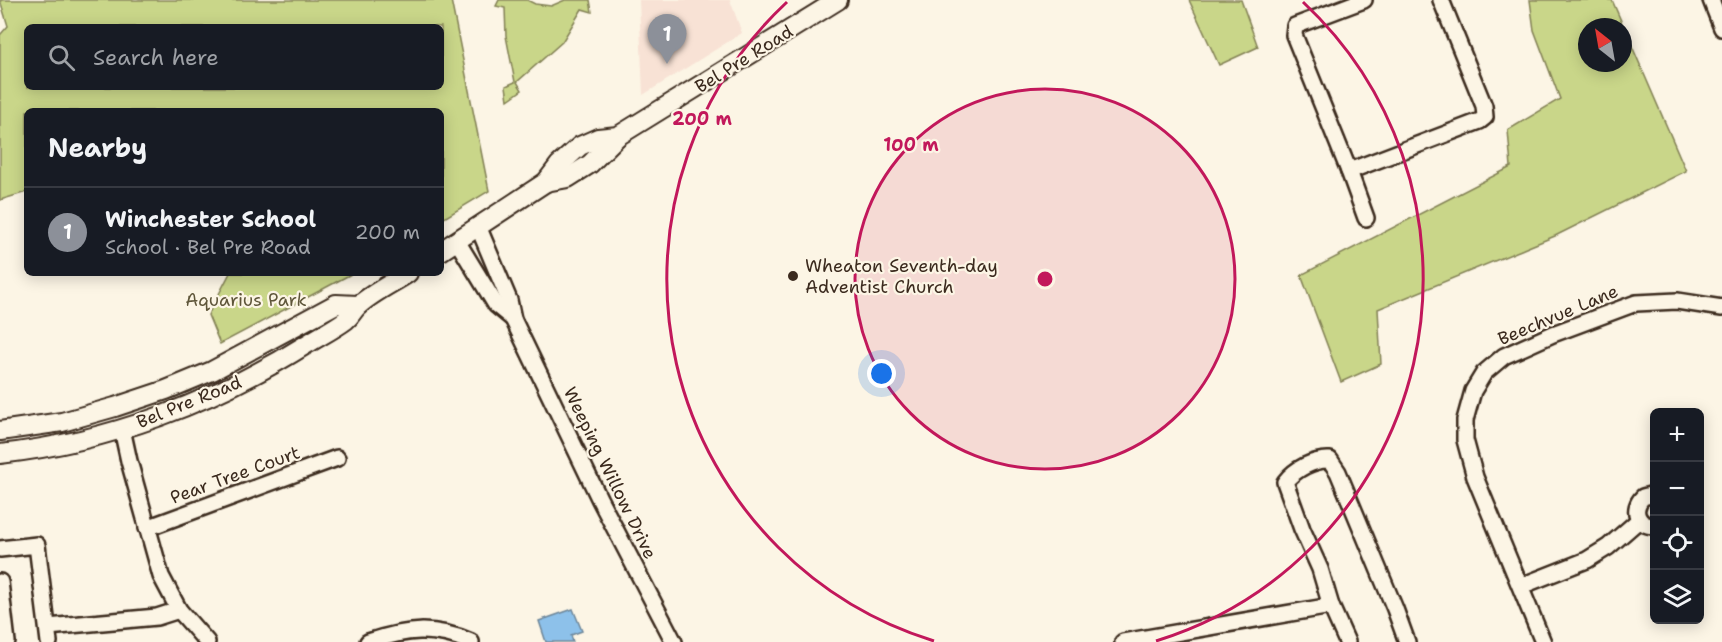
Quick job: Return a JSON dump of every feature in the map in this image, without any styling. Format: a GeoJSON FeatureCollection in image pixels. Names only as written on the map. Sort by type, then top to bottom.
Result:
{"type":"FeatureCollection","features":[{"type":"Feature","properties":{"kind":"main road","name":"Bel Pre Road"},"geometry":{"type":"LineString","coordinates":[[444,249],[546,182],[559,165],[580,146],[598,138],[618,136],[838,0]]}},
{"type":"Feature","properties":{"kind":"main road","name":"Bel Pre Road"},"geometry":{"type":"LineString","coordinates":[[0,454],[67,444],[122,429],[222,391],[285,358],[348,318],[358,305],[403,276]]}},
{"type":"Feature","properties":{"kind":"main road","name":"Bel Pre Road"},"geometry":{"type":"LineString","coordinates":[[0,431],[62,422],[166,390],[212,371],[336,304],[358,305]]}},
{"type":"Feature","properties":{"kind":"street"},"geometry":{"type":"LineString","coordinates":[[1349,171],[1480,121],[1485,117],[1484,106],[1441,0]]}},
{"type":"Feature","properties":{"kind":"street"},"geometry":{"type":"LineString","coordinates":[[1711,0],[1722,28]]}},
{"type":"Feature","properties":{"kind":"street"},"geometry":{"type":"LineString","coordinates":[[1357,1],[1295,26],[1294,35],[1366,218]]}},
{"type":"Feature","properties":{"kind":"street","name":"Weeping Willow Drive"},"geometry":{"type":"LineString","coordinates":[[478,226],[509,300],[513,319],[600,500],[674,642]]}},
{"type":"Feature","properties":{"kind":"street","name":"Weeping Willow Drive"},"geometry":{"type":"LineString","coordinates":[[457,241],[496,305],[513,319]]}},
{"type":"Feature","properties":{"kind":"street","name":"Beechvue Lane"},"geometry":{"type":"LineString","coordinates":[[1543,642],[1475,477],[1465,440],[1465,420],[1473,391],[1484,373],[1504,356],[1553,334],[1636,303],[1677,301],[1722,308]]}},
{"type":"Feature","properties":{"kind":"street"},"geometry":{"type":"LineString","coordinates":[[122,429],[160,576],[179,610],[207,642]]}},
{"type":"Feature","properties":{"kind":"street","name":"Pear Tree Court"},"geometry":{"type":"LineString","coordinates":[[147,528],[337,458]]}},
{"type":"Feature","properties":{"kind":"street"},"geometry":{"type":"LineString","coordinates":[[1347,642],[1331,606],[1320,569],[1285,482],[1292,472],[1321,460],[1330,460],[1338,472],[1407,642]]}},
{"type":"Feature","properties":{"kind":"street"},"geometry":{"type":"LineString","coordinates":[[1650,494],[1639,500],[1636,510],[1640,520],[1650,526]]}},
{"type":"Feature","properties":{"kind":"street"},"geometry":{"type":"LineString","coordinates":[[1521,586],[1587,560],[1608,547],[1640,520]]}},
{"type":"Feature","properties":{"kind":"street"},"geometry":{"type":"LineString","coordinates":[[0,549],[37,545],[48,634],[158,617],[179,610]]}},
{"type":"Feature","properties":{"kind":"street"},"geometry":{"type":"LineString","coordinates":[[0,582],[7,642]]}},
{"type":"Feature","properties":{"kind":"street"},"geometry":{"type":"LineString","coordinates":[[1123,642],[1158,639],[1331,606]]}},
{"type":"Feature","properties":{"kind":"street"},"geometry":{"type":"LineString","coordinates":[[368,642],[420,630],[451,633],[471,642]]}},
{"type":"Feature","properties":{"kind":"shaded area"},"geometry":{"type":"Polygon","coordinates":[[[639,0],[730,0],[742,33],[643,95],[639,0]]]}},
{"type":"Feature","properties":{"kind":"green space"},"geometry":{"type":"Polygon","coordinates":[[[0,0],[451,0],[489,191],[444,218],[444,108],[24,108],[24,193],[0,200],[0,35],[8,26],[0,0]]]}},
{"type":"Feature","properties":{"kind":"green space"},"geometry":{"type":"Polygon","coordinates":[[[499,0],[527,0],[535,4],[551,6],[565,0],[590,0],[592,12],[582,9],[562,42],[517,82],[522,90],[508,100],[506,86],[515,82],[506,36],[505,8],[496,6],[499,0]]]}},
{"type":"Feature","properties":{"kind":"green space"},"geometry":{"type":"Polygon","coordinates":[[[1189,0],[1241,0],[1258,47],[1219,65],[1189,0]]]}},
{"type":"Feature","properties":{"kind":"green space"},"geometry":{"type":"Polygon","coordinates":[[[1530,0],[1612,0],[1620,18],[1578,18],[1578,72],[1632,72],[1632,46],[1686,171],[1555,236],[1378,309],[1381,364],[1341,382],[1301,275],[1511,167],[1508,130],[1560,99],[1534,30],[1530,0]]]}},
{"type":"Feature","properties":{"kind":"green space","name":"Aquarius Park"},"geometry":{"type":"Polygon","coordinates":[[[228,276],[347,276],[220,344],[208,315],[228,276]]]}},
{"type":"Feature","properties":{"kind":"water"},"geometry":{"type":"Polygon","coordinates":[[[573,609],[582,631],[571,635],[573,642],[546,642],[539,621],[573,609]]]}},
{"type":"Feature","properties":{"kind":"place","name":"Winchester School"},"geometry":{"type":"Point","coordinates":[667,64]}},
{"type":"Feature","properties":{"kind":"place","name":"Wheaton Seventh-day Adventist Church"},"geometry":{"type":"Point","coordinates":[793,276]}}]}
